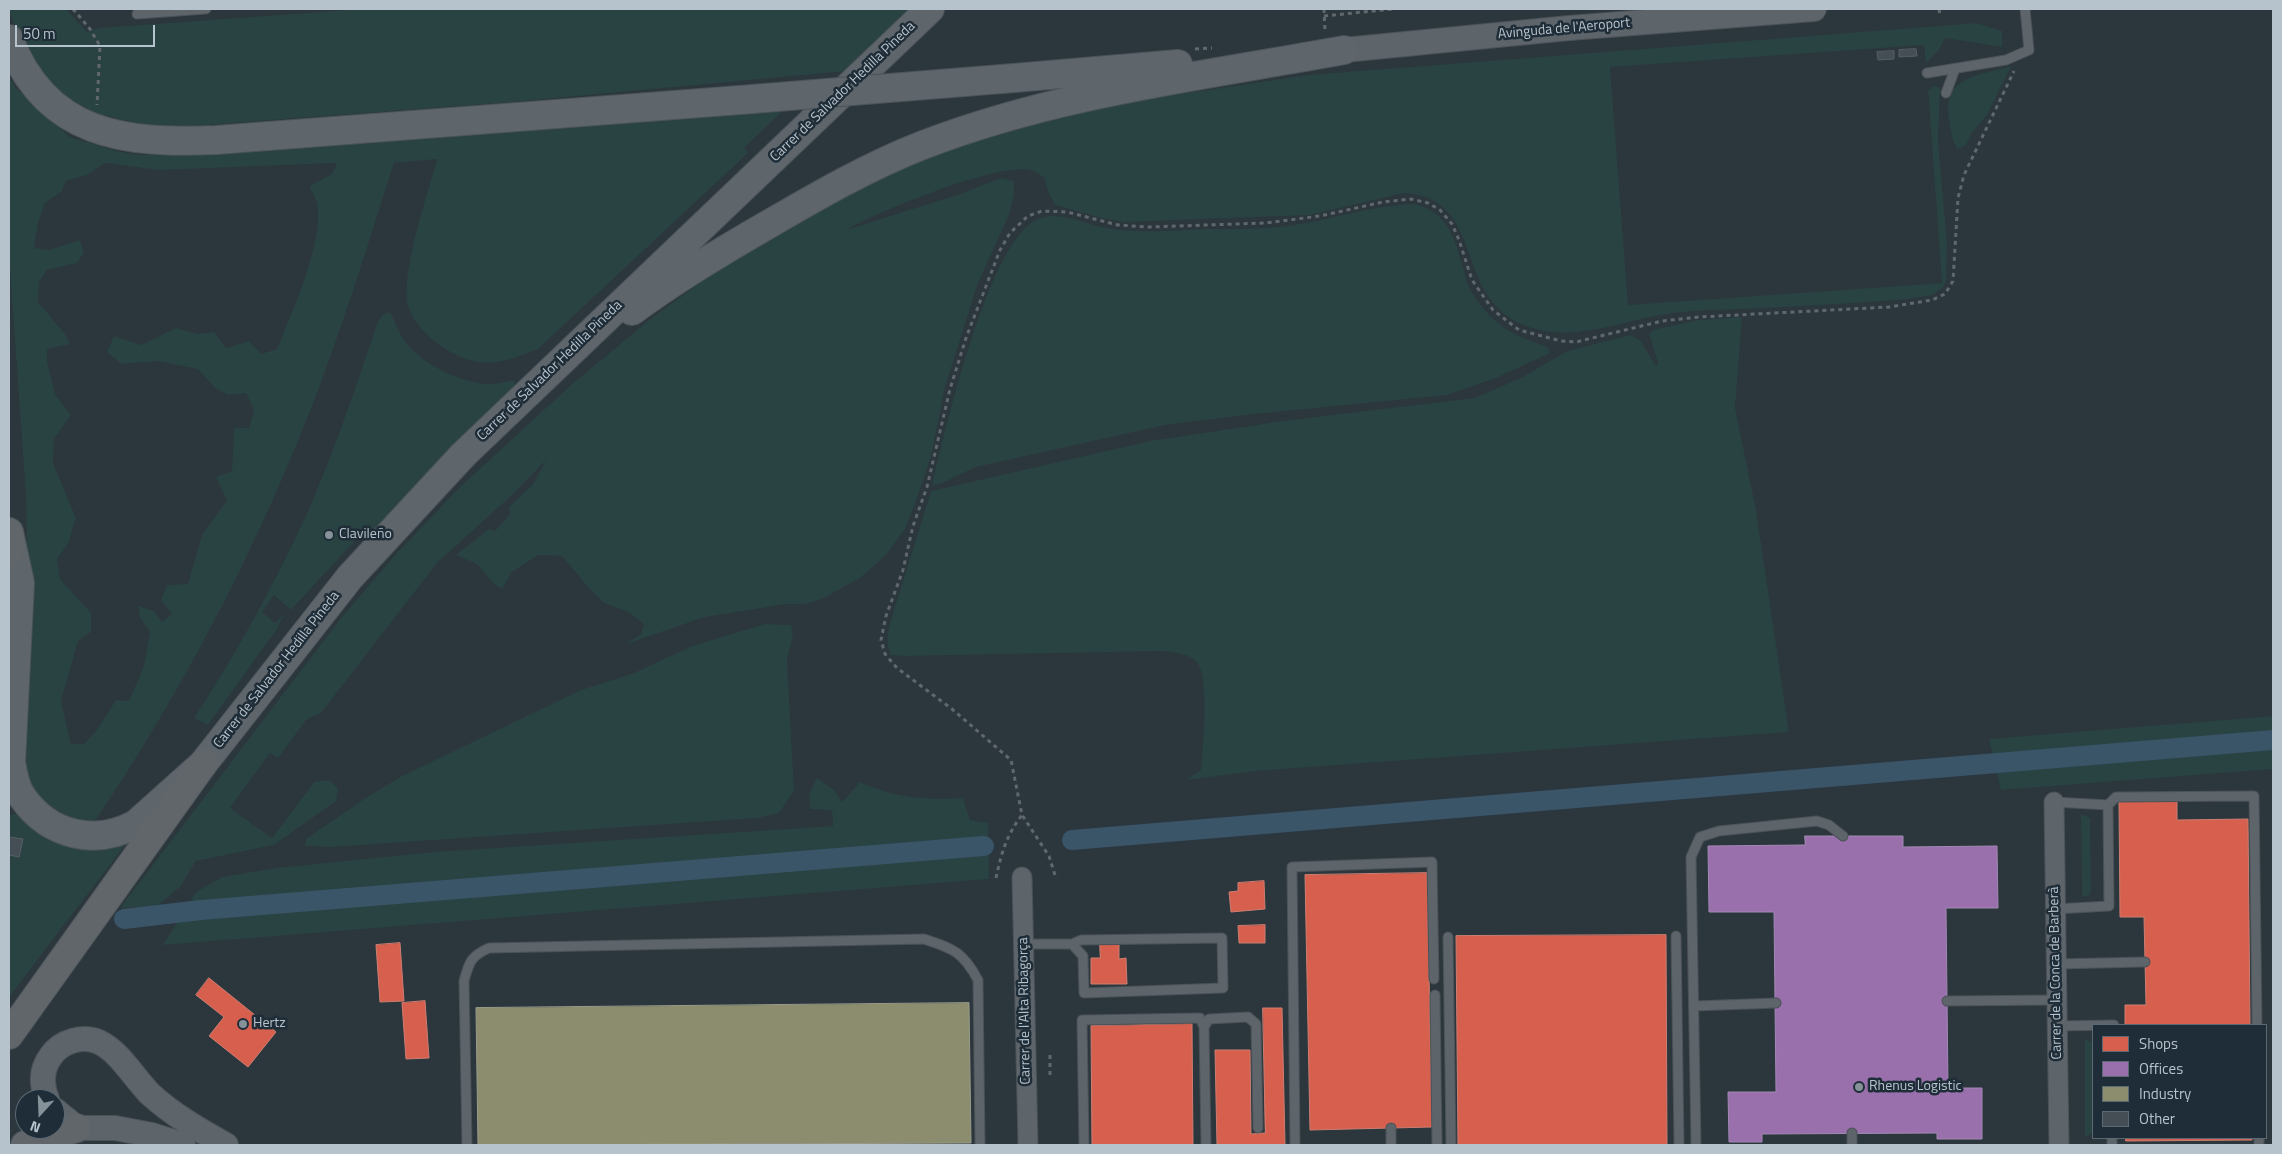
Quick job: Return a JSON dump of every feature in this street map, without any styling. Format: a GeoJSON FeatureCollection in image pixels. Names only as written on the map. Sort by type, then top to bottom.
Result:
{"type":"FeatureCollection","features":[{"type":"Feature","properties":{"kind":"highway"},"geometry":{"type":"LineString","coordinates":[[9,534],[9,552]]}},
{"type":"Feature","properties":{"kind":"highway"},"geometry":{"type":"LineString","coordinates":[[9,1035],[203,764]]}},
{"type":"Feature","properties":{"kind":"highway"},"geometry":{"type":"LineString","coordinates":[[25,1145],[81,1132]]}},
{"type":"Feature","properties":{"kind":"main road","name":"Carrer de Salvador Hedilla Pineda"},"geometry":{"type":"LineString","coordinates":[[9,534],[20,583],[11,762],[14,781],[22,798],[42,820],[73,835],[92,837],[108,835],[136,824],[203,764],[350,577],[463,455],[930,9]]}},
{"type":"Feature","properties":{"kind":"main road"},"geometry":{"type":"LineString","coordinates":[[9,40],[17,58],[32,81],[50,101],[68,115],[87,126],[111,134],[170,142],[740,100],[1344,50]]}},
{"type":"Feature","properties":{"kind":"main road"},"geometry":{"type":"LineString","coordinates":[[536,385],[654,294],[736,243],[845,179],[923,145],[994,121],[1056,104],[1344,50]]}},
{"type":"Feature","properties":{"kind":"street","name":"Avinguda de l'Aeroport"},"geometry":{"type":"LineString","coordinates":[[1344,50],[1570,28],[1814,9]]}},
{"type":"Feature","properties":{"kind":"street","name":"Carrer de la Conca de Barberà"},"geometry":{"type":"LineString","coordinates":[[2054,802],[2058,1145]]}},
{"type":"Feature","properties":{"kind":"street","name":"Carrer de l'Alta Ribagorça"},"geometry":{"type":"LineString","coordinates":[[1022,877],[1028,1145]]}},
{"type":"Feature","properties":{"kind":"street"},"geometry":{"type":"LineString","coordinates":[[43,1089],[43,1072],[53,1053],[70,1041],[91,1040],[107,1047],[150,1094],[179,1118],[226,1145]]}},
{"type":"Feature","properties":{"kind":"street"},"geometry":{"type":"LineString","coordinates":[[65,1118],[81,1132],[115,1128],[152,1135],[183,1145]]}},
{"type":"Feature","properties":{"kind":"lane"},"geometry":{"type":"LineString","coordinates":[[137,14],[206,9]]}},
{"type":"Feature","properties":{"kind":"lane"},"geometry":{"type":"LineString","coordinates":[[1927,73],[2006,60],[2029,50],[2025,9]]}},
{"type":"Feature","properties":{"kind":"lane"},"geometry":{"type":"LineString","coordinates":[[1946,93],[1955,69]]}},
{"type":"Feature","properties":{"kind":"lane"},"geometry":{"type":"LineString","coordinates":[[2056,909],[2109,906],[2108,805],[2116,797],[2254,796],[2257,1024]]}},
{"type":"Feature","properties":{"kind":"lane"},"geometry":{"type":"LineString","coordinates":[[2054,802],[2108,805]]}},
{"type":"Feature","properties":{"kind":"lane"},"geometry":{"type":"LineString","coordinates":[[1696,1145],[1692,857],[1700,837],[1719,831],[1818,821],[1829,825],[1843,836]]}},
{"type":"Feature","properties":{"kind":"lane"},"geometry":{"type":"LineString","coordinates":[[1296,1145],[1292,867],[1432,862],[1434,979]]}},
{"type":"Feature","properties":{"kind":"lane"},"geometry":{"type":"LineString","coordinates":[[1676,936],[1679,1145]]}},
{"type":"Feature","properties":{"kind":"lane"},"geometry":{"type":"LineString","coordinates":[[1448,937],[1451,1145]]}},
{"type":"Feature","properties":{"kind":"lane"},"geometry":{"type":"LineString","coordinates":[[1023,944],[1068,944],[1081,940],[1222,938],[1223,988],[1084,993],[1083,956],[1068,944]]}},
{"type":"Feature","properties":{"kind":"lane"},"geometry":{"type":"LineString","coordinates":[[467,1145],[464,981],[469,964],[476,954],[489,948],[924,939],[949,947],[968,960],[978,980],[980,1145]]}},
{"type":"Feature","properties":{"kind":"lane"},"geometry":{"type":"LineString","coordinates":[[2056,964],[2145,962]]}},
{"type":"Feature","properties":{"kind":"lane"},"geometry":{"type":"LineString","coordinates":[[1435,995],[1437,1145]]}},
{"type":"Feature","properties":{"kind":"lane"},"geometry":{"type":"LineString","coordinates":[[1947,1001],[2056,1000]]}},
{"type":"Feature","properties":{"kind":"lane"},"geometry":{"type":"LineString","coordinates":[[1694,1006],[1776,1003]]}},
{"type":"Feature","properties":{"kind":"lane"},"geometry":{"type":"LineString","coordinates":[[1204,1027],[1209,1019],[1248,1017],[1256,1024],[1258,1128]]}},
{"type":"Feature","properties":{"kind":"lane"},"geometry":{"type":"LineString","coordinates":[[1084,1145],[1082,1020],[1200,1018],[1204,1027],[1206,1145]]}},
{"type":"Feature","properties":{"kind":"lane"},"geometry":{"type":"LineString","coordinates":[[2057,1026],[2092,1025]]}},
{"type":"Feature","properties":{"kind":"lane"},"geometry":{"type":"LineString","coordinates":[[1391,1128],[1391,1145]]}},
{"type":"Feature","properties":{"kind":"lane"},"geometry":{"type":"LineString","coordinates":[[1852,1133],[1852,1145]]}},
{"type":"Feature","properties":{"kind":"path"},"geometry":{"type":"LineString","coordinates":[[75,9],[90,26],[90,29]]}},
{"type":"Feature","properties":{"kind":"path"},"geometry":{"type":"LineString","coordinates":[[1324,9],[1324,16],[1394,9]]}},
{"type":"Feature","properties":{"kind":"path"},"geometry":{"type":"LineString","coordinates":[[1940,9],[1940,16]]}},
{"type":"Feature","properties":{"kind":"path"},"geometry":{"type":"LineString","coordinates":[[1055,875],[1049,856],[1022,815],[1010,760],[952,709],[897,668],[885,654],[881,640],[886,616],[903,570],[913,526],[927,487],[950,389],[966,338],[1000,250],[1010,233],[1028,216],[1042,212],[1067,212],[1118,225],[1149,227],[1265,223],[1320,216],[1383,202],[1411,199],[1428,203],[1440,210],[1452,224],[1460,240],[1472,280],[1493,310],[1519,330],[1561,341],[1576,342],[1662,321],[1699,317],[1890,307],[1932,300],[1945,294],[1953,281],[1958,198],[1964,175],[2022,53]]}},
{"type":"Feature","properties":{"kind":"path"},"geometry":{"type":"LineString","coordinates":[[996,878],[1010,830],[1022,815]]}},
{"type":"Feature","properties":{"kind":"path"},"geometry":{"type":"LineString","coordinates":[[1050,1055],[1050,1078]]}},
{"type":"Feature","properties":{"kind":"green space"},"geometry":{"type":"Polygon","coordinates":[[[9,9],[66,9],[87,32],[99,28],[362,9],[912,9],[847,71],[512,102],[178,127],[147,126],[104,115],[89,117],[62,100],[23,52],[9,9]]]}},
{"type":"Feature","properties":{"kind":"green space"},"geometry":{"type":"Polygon","coordinates":[[[1977,23],[2002,31],[2002,47],[1945,38],[1939,50],[1926,63],[1924,45],[1610,67],[1628,305],[1942,283],[1928,90],[1935,86],[1940,88],[1938,141],[1947,243],[1946,281],[1943,288],[1932,295],[1909,299],[1867,302],[1683,312],[1577,332],[1538,330],[1519,323],[1498,309],[1485,290],[1475,270],[1459,228],[1447,211],[1429,199],[1404,193],[1310,215],[1124,222],[1101,218],[1055,205],[1049,194],[1044,177],[1030,170],[1014,170],[992,173],[938,190],[861,222],[846,230],[960,194],[1001,178],[1014,181],[1014,195],[1009,215],[978,283],[945,387],[931,457],[905,529],[886,555],[860,578],[822,599],[805,604],[787,604],[705,617],[626,644],[641,634],[644,624],[628,612],[604,603],[562,556],[538,555],[512,572],[502,589],[494,584],[477,564],[456,555],[489,529],[495,531],[510,514],[509,507],[533,484],[546,460],[513,494],[437,563],[321,713],[307,719],[278,758],[270,753],[230,808],[272,838],[314,782],[329,780],[338,788],[336,801],[274,845],[196,861],[180,887],[157,906],[120,908],[341,618],[396,554],[460,487],[571,385],[653,317],[722,267],[862,184],[956,147],[1040,119],[1147,99],[1308,75],[1977,23]]]}},
{"type":"Feature","properties":{"kind":"green space"},"geometry":{"type":"Polygon","coordinates":[[[2011,66],[1987,115],[1971,134],[1966,145],[1957,149],[1952,138],[1949,119],[1948,105],[1951,94],[1957,86],[1966,80],[2011,66]]]}},
{"type":"Feature","properties":{"kind":"green space"},"geometry":{"type":"Polygon","coordinates":[[[9,76],[16,88],[70,137],[116,151],[140,155],[202,154],[790,104],[744,148],[748,153],[538,349],[491,363],[468,360],[444,348],[421,328],[412,315],[407,301],[407,286],[412,250],[437,159],[394,163],[334,346],[290,461],[266,515],[241,568],[186,673],[125,775],[93,824],[78,823],[47,810],[24,777],[28,590],[26,496],[9,255],[9,76]],[[105,163],[87,175],[66,181],[61,192],[45,203],[38,223],[34,248],[49,250],[80,240],[84,253],[77,263],[47,270],[39,282],[38,302],[65,334],[70,344],[47,349],[47,362],[55,394],[71,415],[54,439],[53,463],[76,518],[68,544],[57,559],[60,579],[91,613],[91,632],[78,641],[61,701],[71,744],[84,744],[96,731],[116,700],[129,701],[144,666],[150,632],[140,618],[138,606],[154,611],[162,622],[172,614],[161,600],[167,585],[188,584],[202,535],[227,500],[216,477],[232,471],[234,428],[249,428],[254,410],[246,393],[228,395],[215,388],[198,369],[157,361],[122,364],[107,352],[114,336],[141,345],[176,328],[198,334],[214,332],[226,348],[249,341],[261,354],[277,349],[306,275],[317,233],[318,215],[316,200],[309,186],[332,174],[337,163],[159,170],[105,163]]]}},
{"type":"Feature","properties":{"kind":"green space"},"geometry":{"type":"Polygon","coordinates":[[[1415,204],[1426,208],[1443,220],[1453,236],[1469,287],[1494,320],[1523,338],[1548,347],[1550,353],[1496,378],[1447,395],[1165,425],[976,467],[940,484],[932,485],[958,384],[984,302],[1000,266],[1017,238],[1034,221],[1043,217],[1061,216],[1110,229],[1137,231],[1257,228],[1288,226],[1383,207],[1415,204]]]}},
{"type":"Feature","properties":{"kind":"green space"},"geometry":{"type":"Polygon","coordinates":[[[390,312],[402,337],[409,346],[418,355],[439,369],[474,382],[492,384],[513,380],[516,385],[375,530],[362,533],[291,610],[274,595],[262,612],[275,623],[284,614],[277,629],[208,725],[194,718],[241,641],[270,589],[296,536],[328,464],[377,324],[382,315],[390,312]]]}},
{"type":"Feature","properties":{"kind":"green space"},"geometry":{"type":"Polygon","coordinates":[[[1742,317],[1735,408],[1756,510],[1789,732],[1256,771],[1186,780],[1201,770],[1204,715],[1201,672],[1195,660],[1187,656],[1162,651],[905,656],[891,655],[889,651],[888,632],[890,623],[931,491],[1150,441],[1283,421],[1474,398],[1521,378],[1567,351],[1630,335],[1640,340],[1656,366],[1658,363],[1649,334],[1653,330],[1698,320],[1742,317]]]}},
{"type":"Feature","properties":{"kind":"green space"},"geometry":{"type":"Polygon","coordinates":[[[765,624],[791,625],[793,635],[787,660],[794,791],[779,813],[757,818],[331,847],[305,846],[306,839],[364,799],[402,776],[581,690],[634,673],[692,646],[765,624]]]}},
{"type":"Feature","properties":{"kind":"green space"},"geometry":{"type":"Polygon","coordinates":[[[2273,716],[2273,769],[2001,790],[1989,739],[2273,716]]]}},
{"type":"Feature","properties":{"kind":"green space"},"geometry":{"type":"Polygon","coordinates":[[[817,778],[834,790],[842,802],[860,782],[886,792],[910,797],[936,799],[963,798],[970,820],[988,823],[989,879],[163,945],[196,892],[222,877],[276,868],[434,852],[833,826],[832,810],[810,809],[809,794],[817,778]]]}},
{"type":"Feature","properties":{"kind":"green space"},"geometry":{"type":"Polygon","coordinates":[[[16,814],[31,820],[68,841],[81,845],[94,848],[109,848],[126,844],[9,997],[9,815],[16,814]]]}},
{"type":"Feature","properties":{"kind":"green space"},"geometry":{"type":"Polygon","coordinates":[[[2081,814],[2090,818],[2091,890],[2089,896],[2082,897],[2081,814]]]}},
{"type":"Feature","properties":{"kind":"green space"},"geometry":{"type":"Polygon","coordinates":[[[2085,1039],[2092,1042],[2092,1133],[2085,1138],[2085,1039]]]}},
{"type":"Feature","properties":{"kind":"building: Shops"},"geometry":{"type":"Polygon","coordinates":[[[2177,801],[2177,820],[2248,819],[2250,1024],[2125,1024],[2125,1005],[2146,1005],[2144,917],[2120,917],[2119,802],[2177,801]]]}},
{"type":"Feature","properties":{"kind":"building: Shops"},"geometry":{"type":"Polygon","coordinates":[[[1427,873],[1432,1127],[1310,1130],[1305,875],[1427,873]]]}},
{"type":"Feature","properties":{"kind":"building: Shops"},"geometry":{"type":"Polygon","coordinates":[[[1264,881],[1265,909],[1231,912],[1229,892],[1238,891],[1238,883],[1264,881]]]}},
{"type":"Feature","properties":{"kind":"building: Shops"},"geometry":{"type":"Polygon","coordinates":[[[1265,925],[1265,943],[1239,943],[1238,926],[1265,925]]]}},
{"type":"Feature","properties":{"kind":"building: Shops"},"geometry":{"type":"Polygon","coordinates":[[[1666,935],[1667,1145],[1458,1145],[1456,936],[1666,935]]]}},
{"type":"Feature","properties":{"kind":"building: Shops"},"geometry":{"type":"Polygon","coordinates":[[[400,943],[404,1001],[380,1002],[376,945],[400,943]]]}},
{"type":"Feature","properties":{"kind":"building: Shops"},"geometry":{"type":"Polygon","coordinates":[[[1100,944],[1119,944],[1119,959],[1126,958],[1127,984],[1091,984],[1091,958],[1100,958],[1100,944]]]}},
{"type":"Feature","properties":{"kind":"building: Shops","name":"Hertz"},"geometry":{"type":"Polygon","coordinates":[[[209,978],[276,1032],[248,1067],[209,1036],[224,1017],[196,995],[209,978]]]}},
{"type":"Feature","properties":{"kind":"building: Shops"},"geometry":{"type":"Polygon","coordinates":[[[425,1001],[429,1058],[406,1059],[402,1003],[425,1001]]]}},
{"type":"Feature","properties":{"kind":"building: Shops"},"geometry":{"type":"Polygon","coordinates":[[[1263,1008],[1282,1008],[1285,1145],[1217,1145],[1215,1050],[1250,1050],[1251,1134],[1265,1133],[1263,1008]]]}},
{"type":"Feature","properties":{"kind":"building: Shops"},"geometry":{"type":"Polygon","coordinates":[[[1192,1024],[1193,1145],[1092,1145],[1091,1026],[1192,1024]]]}},
{"type":"Feature","properties":{"kind":"building: Shops"},"geometry":{"type":"Polygon","coordinates":[[[2126,1139],[2252,1139],[2252,1140],[2126,1141],[2126,1139]]]}},
{"type":"Feature","properties":{"kind":"building: Offices"},"geometry":{"type":"Polygon","coordinates":[[[1805,836],[1903,836],[1903,847],[1997,846],[1998,908],[1946,908],[1948,1088],[1982,1088],[1982,1139],[1937,1139],[1937,1133],[1762,1134],[1762,1142],[1729,1142],[1728,1092],[1776,1092],[1774,912],[1709,912],[1708,846],[1805,845],[1805,836]]]}},
{"type":"Feature","properties":{"kind":"building: Industry"},"geometry":{"type":"Polygon","coordinates":[[[969,1003],[971,1143],[478,1145],[476,1008],[969,1003]]]}},
{"type":"Feature","properties":{"kind":"building: Other"},"geometry":{"type":"Polygon","coordinates":[[[1916,49],[1917,56],[1899,57],[1899,50],[1916,49]]]}},
{"type":"Feature","properties":{"kind":"building: Other"},"geometry":{"type":"Polygon","coordinates":[[[1894,51],[1894,59],[1878,60],[1877,52],[1894,51]]]}},
{"type":"Feature","properties":{"kind":"building: Other"},"geometry":{"type":"Polygon","coordinates":[[[9,837],[23,839],[19,857],[9,855],[9,837]]]}},
{"type":"Feature","properties":{"kind":"waterway"},"geometry":{"type":"LineString","coordinates":[[1072,840],[2273,740]]}},
{"type":"Feature","properties":{"kind":"waterway"},"geometry":{"type":"LineString","coordinates":[[124,919],[201,910],[984,846]]}},
{"type":"Feature","properties":{"kind":"place","name":"Clavileño"},"geometry":{"type":"Point","coordinates":[329,535]}},
{"type":"Feature","properties":{"kind":"place","name":"Hertz"},"geometry":{"type":"Point","coordinates":[243,1024]}},
{"type":"Feature","properties":{"kind":"place","name":"Rhenus Logistic"},"geometry":{"type":"Point","coordinates":[1859,1087]}}]}
